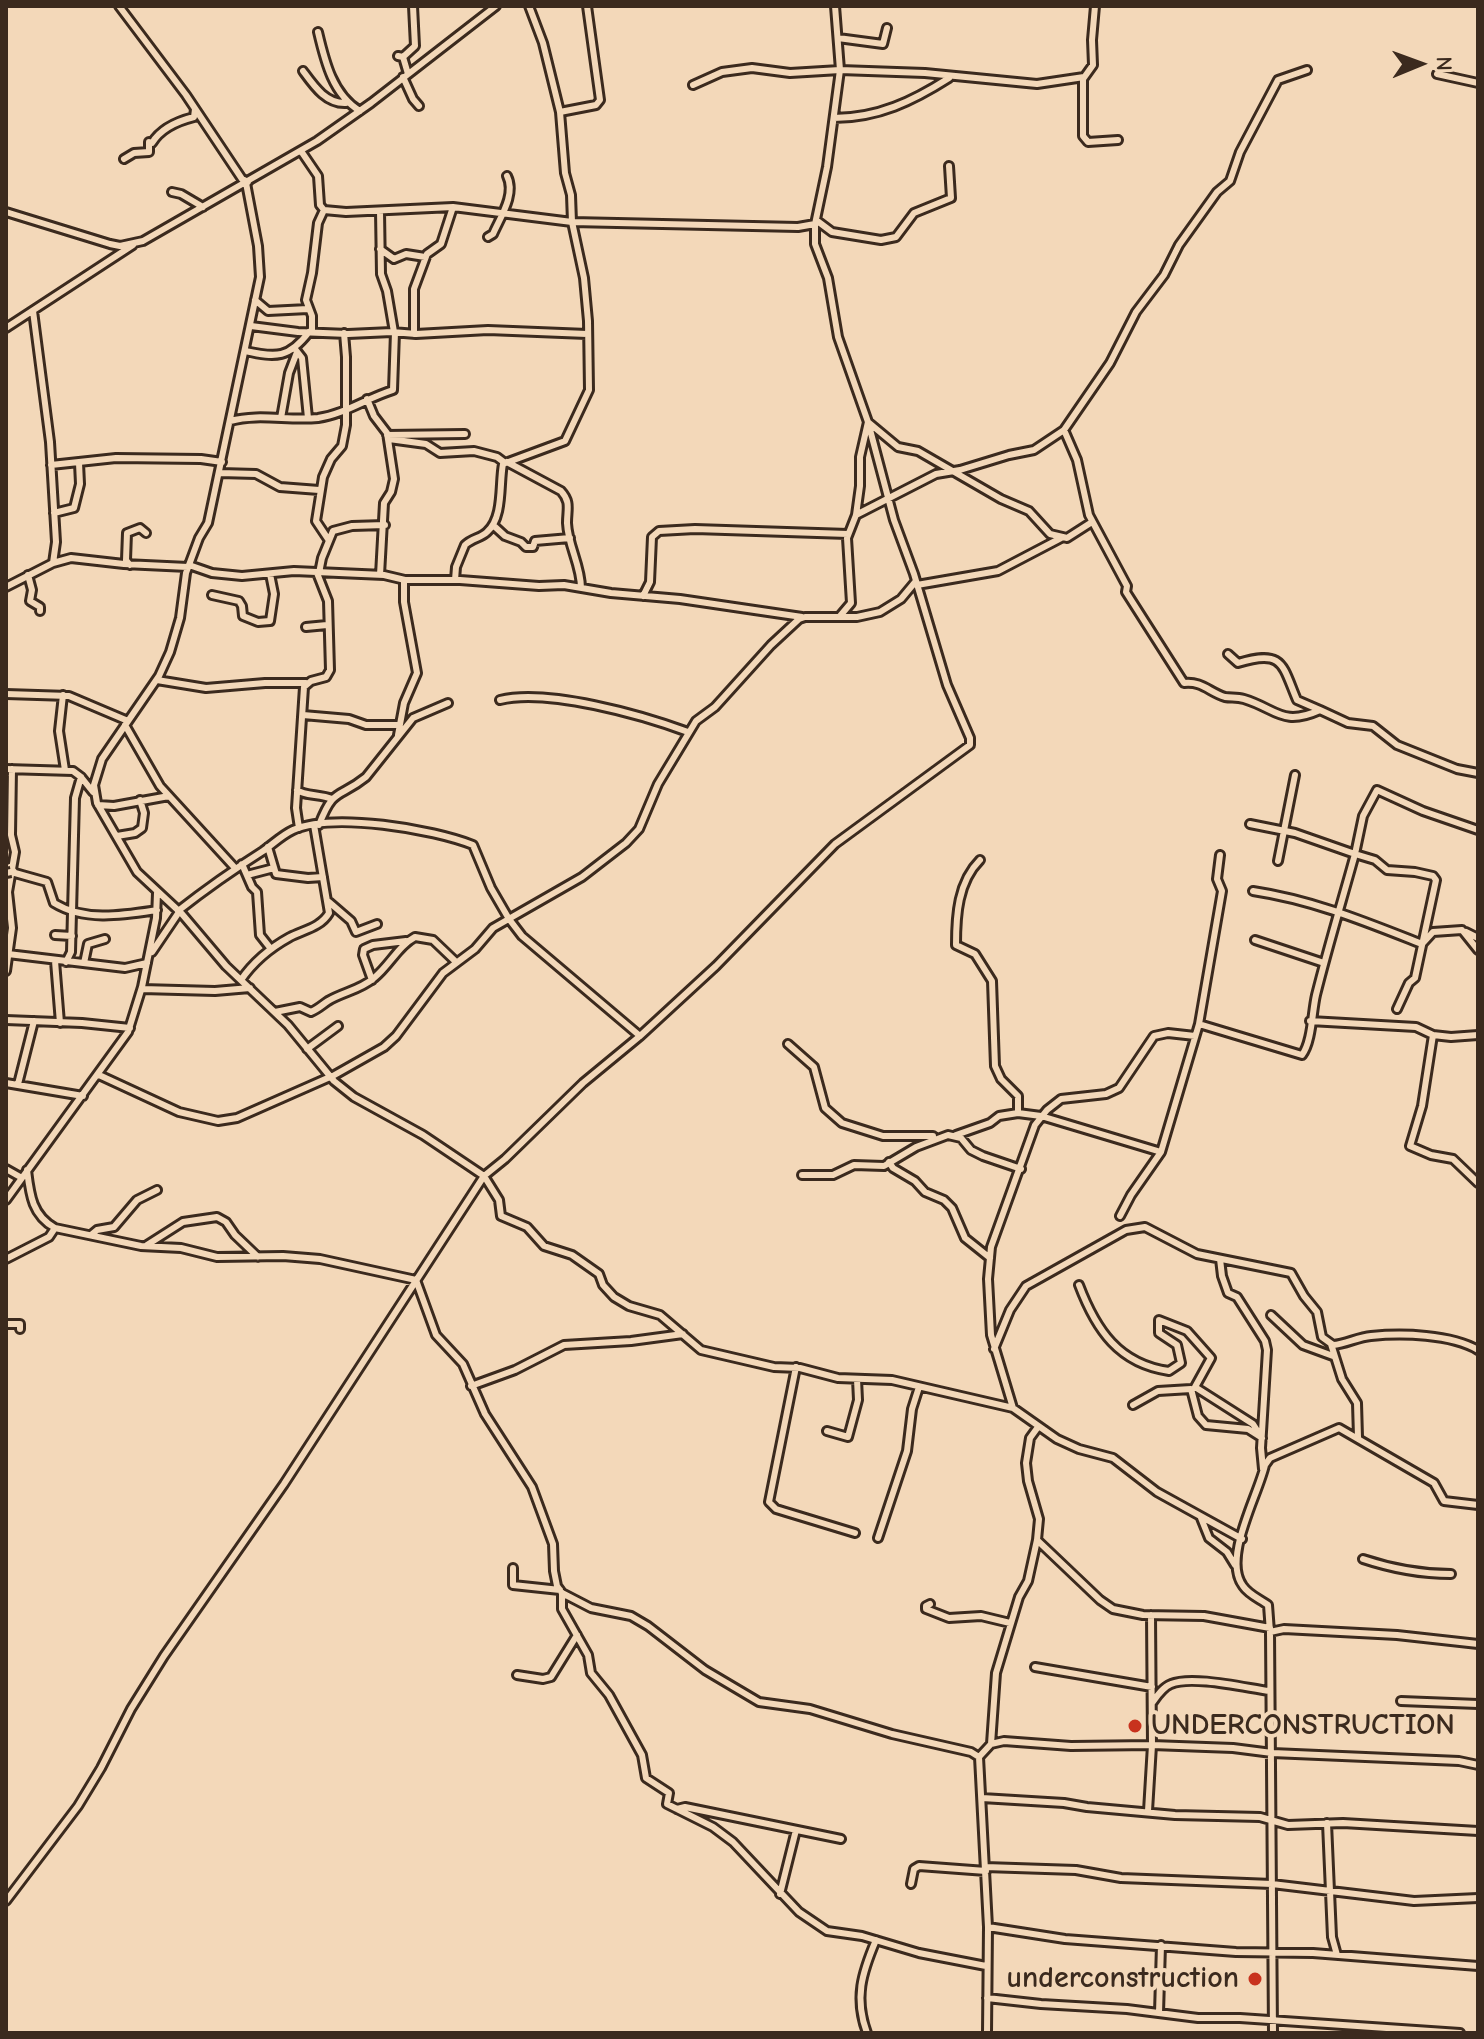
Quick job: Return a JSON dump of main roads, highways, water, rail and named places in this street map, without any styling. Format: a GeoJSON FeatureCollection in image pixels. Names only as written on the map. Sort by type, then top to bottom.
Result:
{"type":"FeatureCollection","features":[{"type":"Feature","properties":{"kind":"place","name":"UNDERCONSTRUCTION"},"geometry":{"type":"Point","coordinates":[1135,1726]}},
{"type":"Feature","properties":{"kind":"place","name":"underconstruction"},"geometry":{"type":"Point","coordinates":[1255,1979]}}]}
